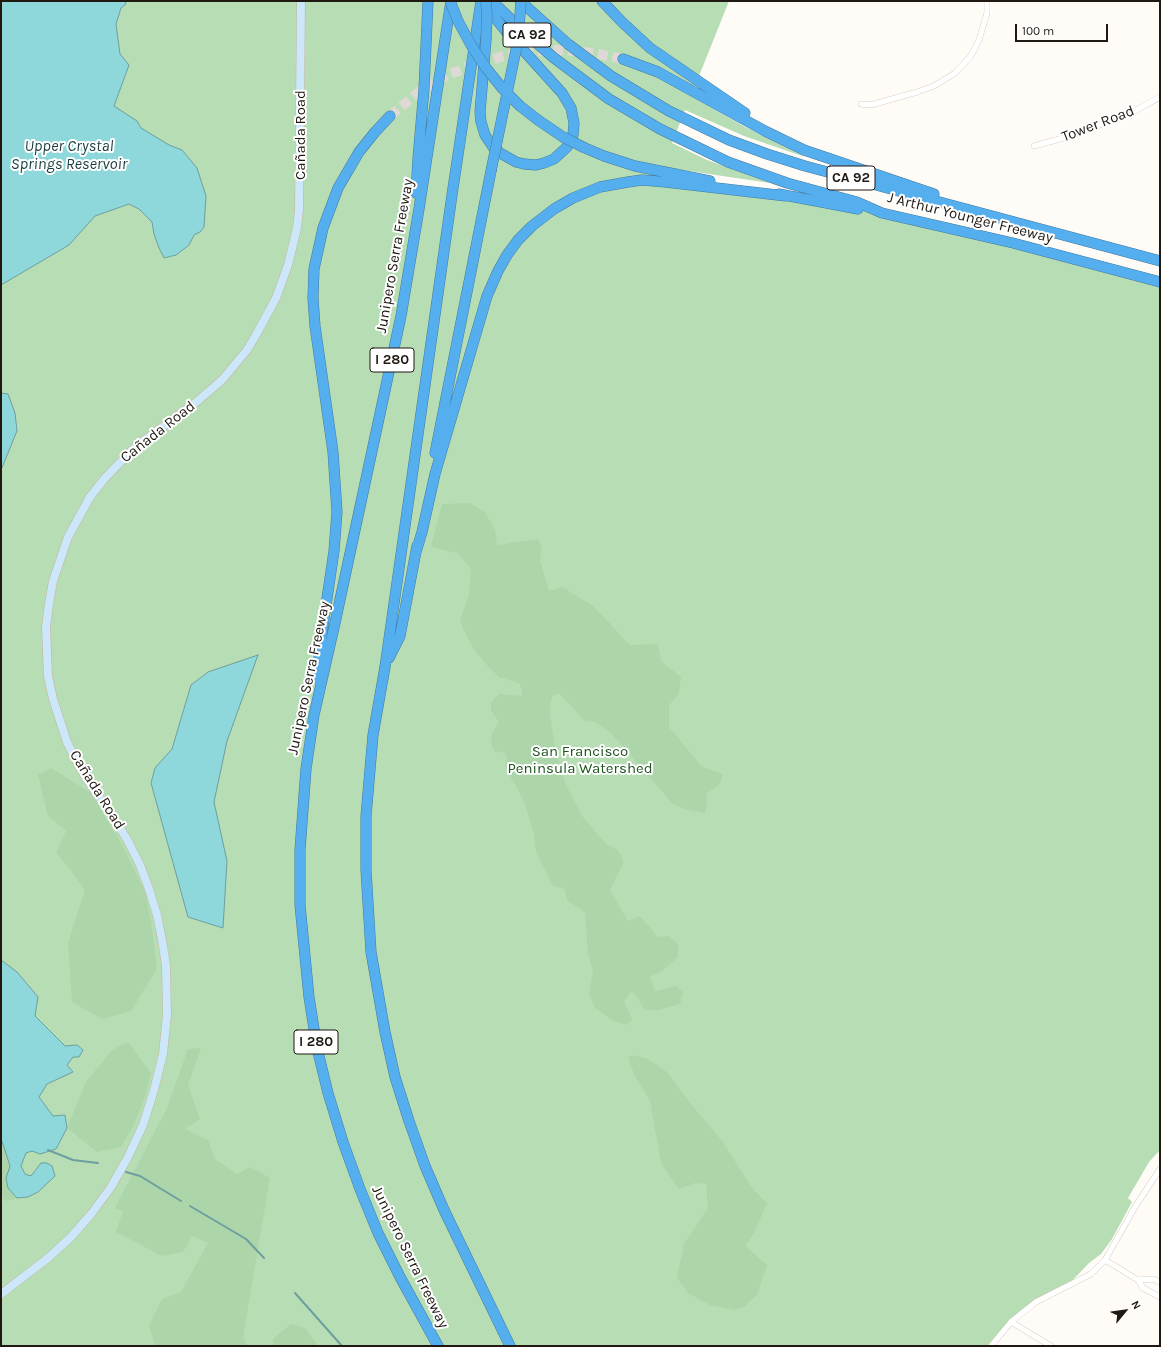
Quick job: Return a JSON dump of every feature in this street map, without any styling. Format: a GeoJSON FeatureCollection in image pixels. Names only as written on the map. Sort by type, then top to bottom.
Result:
{"type":"FeatureCollection","features":[{"type":"Feature","properties":{"kind":"highway"},"geometry":{"type":"LineString","coordinates":[[415,236],[417,171],[424,89],[428,1]]}},
{"type":"Feature","properties":{"kind":"highway"},"geometry":{"type":"LineString","coordinates":[[450,1],[458,21],[475,51],[502,88],[520,106],[546,126],[585,148],[613,160],[648,169],[882,213]]}},
{"type":"Feature","properties":{"kind":"highway","name":"Junipero Serra Freeway"},"geometry":{"type":"LineString","coordinates":[[438,1346],[400,1277],[378,1233],[343,1142],[328,1093],[317,1048],[304,962],[300,877],[303,796],[314,715],[334,630],[384,396],[415,236],[450,1]]}},
{"type":"Feature","properties":{"kind":"highway"},"geometry":{"type":"LineString","coordinates":[[481,1],[505,30],[562,93],[571,108],[574,123],[573,135],[564,151],[554,159],[547,162],[536,165],[516,162],[500,153],[493,147],[485,135],[481,122],[480,108],[486,40],[487,17],[486,1]]}},
{"type":"Feature","properties":{"kind":"highway","name":"I 280"},"geometry":{"type":"LineString","coordinates":[[481,1],[385,667],[373,735],[366,816],[366,870],[368,925],[378,994],[385,1032],[409,1121],[444,1210],[510,1346]]}},
{"type":"Feature","properties":{"kind":"highway","name":"J Arthur Younger Freeway"},"geometry":{"type":"LineString","coordinates":[[492,1],[523,32],[565,67],[614,102],[660,129],[751,171],[787,183],[857,202],[882,213],[1013,243],[1160,282]]}},
{"type":"Feature","properties":{"kind":"highway"},"geometry":{"type":"LineString","coordinates":[[385,667],[400,636],[419,531],[517,44],[520,21],[520,1]]}},
{"type":"Feature","properties":{"kind":"highway","name":"J Arthur Younger Freeway"},"geometry":{"type":"LineString","coordinates":[[520,1],[568,44],[611,76],[657,105],[711,132],[754,150],[799,164],[1160,261]]}},
{"type":"Feature","properties":{"kind":"highway"},"geometry":{"type":"LineString","coordinates":[[602,1],[625,26],[658,54],[792,144]]}},
{"type":"Feature","properties":{"kind":"highway"},"geometry":{"type":"LineString","coordinates":[[623,59],[646,67],[670,78],[792,144],[830,160],[989,211],[1001,218]]}},
{"type":"Feature","properties":{"kind":"highway"},"geometry":{"type":"LineString","coordinates":[[314,715],[321,639],[334,551],[337,512],[334,467],[315,326],[313,298],[314,270],[323,228],[338,188],[359,152],[390,116]]}},
{"type":"Feature","properties":{"kind":"highway"},"geometry":{"type":"LineString","coordinates":[[416,552],[435,474],[487,296],[507,255],[518,240],[532,226],[550,211],[573,198],[600,187],[642,180],[786,196]]}},
{"type":"Feature","properties":{"kind":"main road","name":"Cañada Road"},"geometry":{"type":"LineString","coordinates":[[1,1294],[48,1258],[71,1237],[92,1213],[111,1187],[128,1157],[149,1108],[163,1054],[167,1015],[167,992],[163,946],[157,915],[149,889],[128,840],[77,762],[67,742],[53,699],[48,676],[46,627],[53,581],[68,537],[90,497],[104,478],[135,447],[194,404],[222,380],[250,345],[276,298],[288,265],[297,228],[299,210],[301,1]]}},
{"type":"Feature","properties":{"kind":"street"},"geometry":{"type":"LineString","coordinates":[[861,104],[871,105],[917,92],[934,86],[955,73],[968,59],[979,40],[987,13],[987,1]]}},
{"type":"Feature","properties":{"kind":"street","name":"Tower Road"},"geometry":{"type":"LineString","coordinates":[[1034,146],[1074,135],[1133,112],[1160,97]]}},
{"type":"Feature","properties":{"kind":"street"},"geometry":{"type":"LineString","coordinates":[[991,1346],[1011,1322],[1036,1302],[1091,1274],[1104,1260],[1135,1207],[1160,1169]]}},
{"type":"Feature","properties":{"kind":"street"},"geometry":{"type":"LineString","coordinates":[[1104,1260],[1138,1280],[1143,1288],[1160,1297]]}},
{"type":"Feature","properties":{"kind":"street"},"geometry":{"type":"LineString","coordinates":[[1138,1280],[1153,1278],[1160,1282]]}},
{"type":"Feature","properties":{"kind":"street"},"geometry":{"type":"LineString","coordinates":[[1011,1322],[1051,1346]]}},
{"type":"Feature","properties":{"kind":"green space","name":"San Francisco Peninsula Watershed"},"geometry":{"type":"Polygon","coordinates":[[[1,1],[729,1],[691,96],[745,127],[805,157],[744,136],[685,110],[672,143],[707,160],[770,183],[662,167],[656,180],[786,196],[882,213],[1160,282],[1160,1150],[1149,1162],[1128,1198],[1132,1202],[1112,1239],[1101,1254],[1089,1263],[1066,1287],[1036,1302],[1011,1322],[991,1346],[1,1346],[1,1]]]}},
{"type":"Feature","properties":{"kind":"green space"},"geometry":{"type":"Polygon","coordinates":[[[470,503],[485,512],[495,530],[497,545],[538,539],[542,548],[540,561],[549,591],[562,587],[593,606],[630,645],[658,644],[661,661],[681,677],[679,694],[669,705],[669,727],[701,766],[723,774],[720,784],[706,794],[707,801],[705,813],[674,805],[611,733],[595,722],[585,721],[559,693],[554,695],[551,699],[550,713],[555,750],[566,785],[582,816],[606,844],[618,850],[624,862],[610,890],[628,921],[640,916],[658,937],[669,936],[678,944],[678,957],[663,970],[650,977],[655,991],[677,986],[683,993],[680,1004],[658,1010],[645,1010],[635,994],[631,992],[624,1002],[632,1019],[626,1025],[612,1020],[595,1008],[589,994],[593,971],[588,953],[585,912],[567,900],[564,888],[553,886],[536,852],[534,835],[524,801],[505,766],[507,758],[503,751],[496,753],[492,746],[491,736],[499,722],[491,710],[491,703],[499,694],[522,696],[519,683],[499,677],[485,663],[475,651],[460,621],[469,595],[471,568],[457,553],[431,547],[442,504],[470,503]]]}},
{"type":"Feature","properties":{"kind":"green space"},"geometry":{"type":"Polygon","coordinates":[[[51,768],[91,793],[123,846],[145,892],[151,921],[157,969],[131,1011],[102,1019],[72,1002],[68,943],[85,890],[56,852],[66,831],[48,816],[38,775],[51,768]]]}},
{"type":"Feature","properties":{"kind":"green space"},"geometry":{"type":"Polygon","coordinates":[[[128,1042],[151,1073],[145,1097],[134,1125],[121,1147],[97,1152],[67,1128],[86,1082],[112,1050],[128,1042]]]}},
{"type":"Feature","properties":{"kind":"green space"},"geometry":{"type":"Polygon","coordinates":[[[201,1048],[188,1085],[200,1119],[185,1129],[208,1140],[215,1159],[237,1174],[250,1167],[270,1178],[243,1337],[247,1346],[155,1346],[149,1325],[162,1299],[181,1292],[208,1243],[192,1236],[183,1252],[162,1256],[116,1232],[123,1211],[115,1208],[167,1108],[188,1049],[201,1048]]]}},
{"type":"Feature","properties":{"kind":"green space"},"geometry":{"type":"Polygon","coordinates":[[[632,1055],[648,1059],[668,1073],[690,1103],[722,1141],[753,1189],[767,1203],[754,1233],[745,1246],[767,1265],[757,1295],[745,1306],[735,1310],[710,1305],[688,1293],[677,1278],[684,1244],[708,1208],[706,1184],[695,1183],[679,1189],[661,1163],[650,1101],[634,1074],[628,1057],[632,1055]]]}},
{"type":"Feature","properties":{"kind":"green space"},"geometry":{"type":"Polygon","coordinates":[[[1,1138],[10,1166],[6,1178],[8,1188],[17,1198],[6,1201],[1,1197],[1,1138]]]}},
{"type":"Feature","properties":{"kind":"green space"},"geometry":{"type":"Polygon","coordinates":[[[291,1324],[305,1328],[318,1346],[274,1346],[273,1339],[291,1324]]]}},
{"type":"Feature","properties":{"kind":"water","name":"Upper Crystal Springs Reservoir"},"geometry":{"type":"Polygon","coordinates":[[[1,1],[125,1],[126,4],[121,8],[116,24],[120,54],[129,65],[114,106],[137,121],[141,128],[169,145],[182,150],[197,168],[206,196],[204,227],[200,232],[194,235],[189,245],[176,255],[164,258],[154,234],[152,222],[139,209],[129,204],[95,216],[69,245],[1,285],[1,1]]]}},
{"type":"Feature","properties":{"kind":"water"},"geometry":{"type":"Polygon","coordinates":[[[1,393],[8,394],[15,413],[17,431],[1,470],[1,393]]]}},
{"type":"Feature","properties":{"kind":"water"},"geometry":{"type":"Polygon","coordinates":[[[258,655],[227,741],[214,802],[227,861],[223,928],[188,917],[151,783],[155,768],[172,749],[191,685],[208,672],[258,655]]]}},
{"type":"Feature","properties":{"kind":"water"},"geometry":{"type":"Polygon","coordinates":[[[1,960],[17,972],[38,997],[35,1016],[65,1046],[77,1045],[83,1050],[79,1057],[73,1057],[67,1065],[73,1072],[47,1084],[39,1097],[53,1116],[65,1115],[67,1128],[56,1149],[40,1154],[32,1151],[26,1153],[21,1166],[25,1174],[31,1176],[41,1163],[47,1163],[52,1166],[55,1176],[38,1192],[28,1197],[17,1198],[8,1188],[6,1178],[10,1166],[1,1138],[1,960]]]}},
{"type":"Feature","properties":{"kind":"waterway"},"geometry":{"type":"LineString","coordinates":[[48,1150],[73,1160],[98,1163]]}},
{"type":"Feature","properties":{"kind":"waterway"},"geometry":{"type":"LineString","coordinates":[[126,1172],[140,1176],[181,1201]]}},
{"type":"Feature","properties":{"kind":"waterway"},"geometry":{"type":"LineString","coordinates":[[190,1206],[246,1239],[264,1258]]}},
{"type":"Feature","properties":{"kind":"waterway"},"geometry":{"type":"LineString","coordinates":[[295,1293],[342,1346]]}},
{"type":"Feature","properties":{"kind":"tunnel"},"geometry":{"type":"LineString","coordinates":[[390,116],[420,91],[443,77],[470,66],[500,57],[535,51],[563,50],[593,53],[623,59]]}}]}
